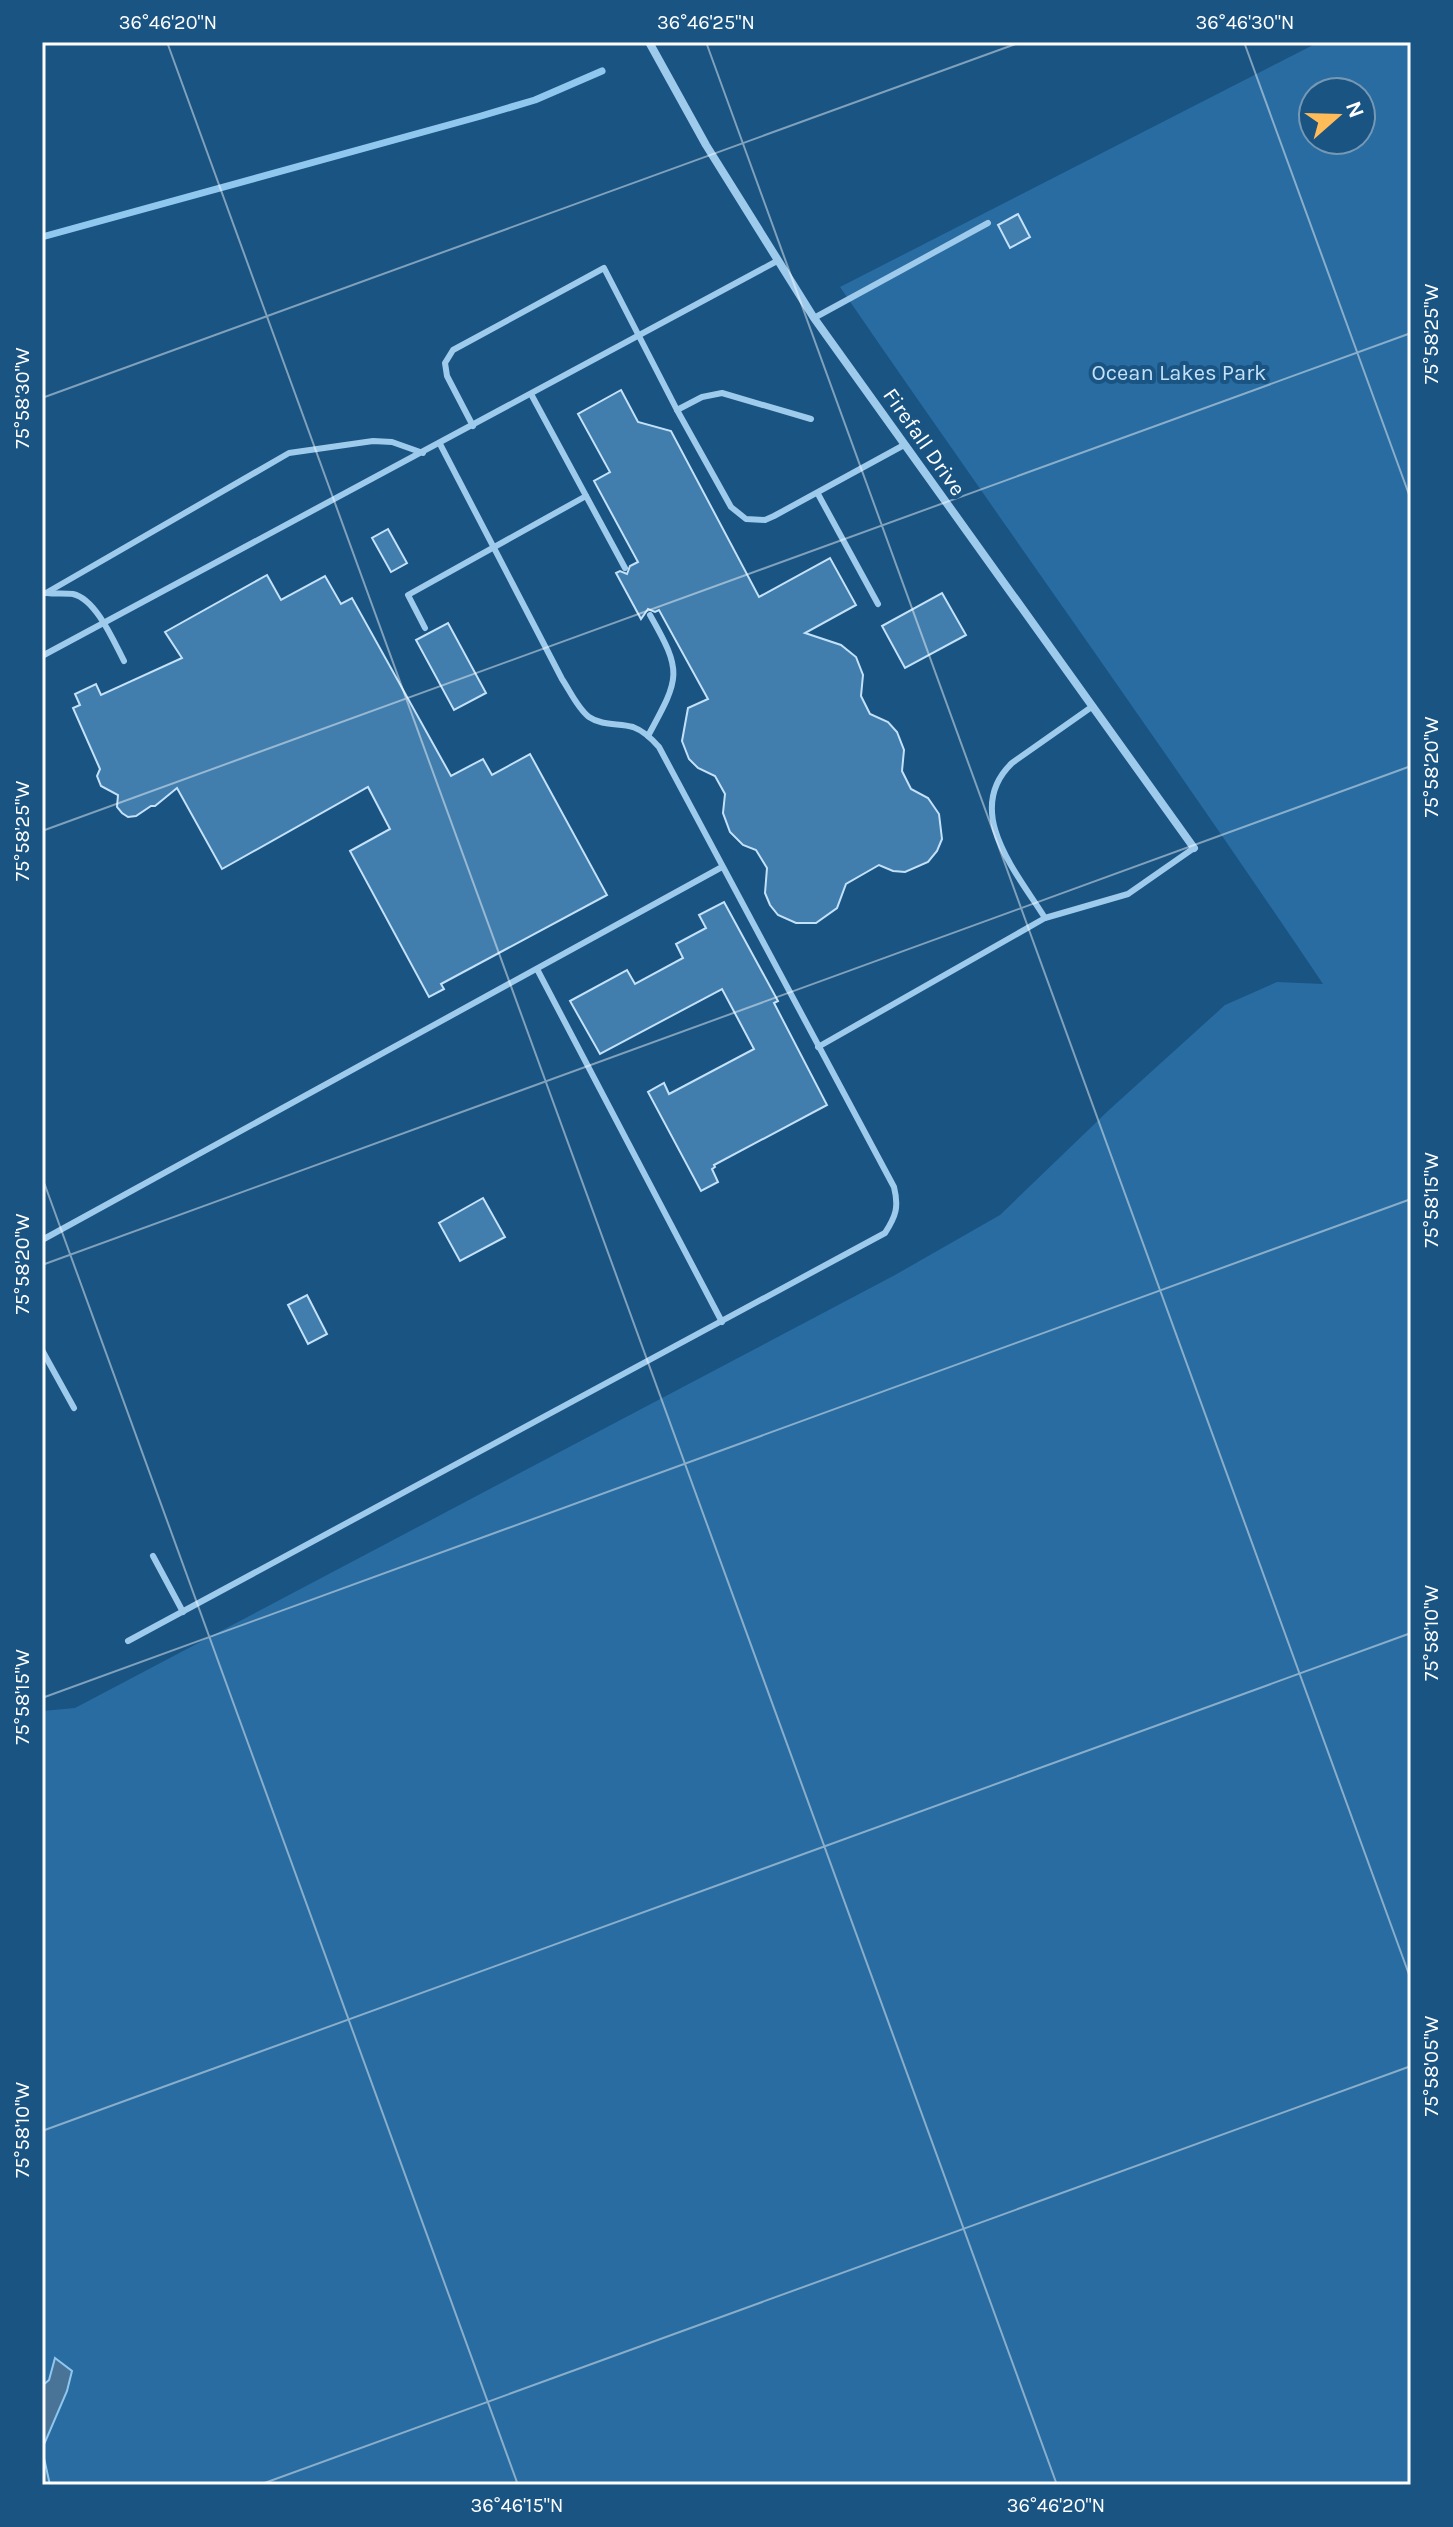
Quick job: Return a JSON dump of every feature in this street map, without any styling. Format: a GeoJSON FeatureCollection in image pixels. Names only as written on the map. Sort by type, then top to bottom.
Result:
{"type":"FeatureCollection","features":[{"type":"Feature","properties":{"kind":"street","name":"Firefall Drive"},"geometry":{"type":"LineString","coordinates":[[649,42],[706,145],[814,318],[1194,848]]}},
{"type":"Feature","properties":{"kind":"lane"},"geometry":{"type":"LineString","coordinates":[[814,318],[988,223]]}},
{"type":"Feature","properties":{"kind":"lane"},"geometry":{"type":"LineString","coordinates":[[42,656],[777,261]]}},
{"type":"Feature","properties":{"kind":"lane"},"geometry":{"type":"LineString","coordinates":[[473,426],[447,376],[445,363],[453,350],[604,268],[731,507],[746,519],[765,520],[904,445]]}},
{"type":"Feature","properties":{"kind":"lane"},"geometry":{"type":"LineString","coordinates":[[677,410],[702,397],[722,393],[811,419]]}},
{"type":"Feature","properties":{"kind":"lane"},"geometry":{"type":"LineString","coordinates":[[531,394],[625,568]]}},
{"type":"Feature","properties":{"kind":"lane"},"geometry":{"type":"LineString","coordinates":[[44,593],[289,453],[373,441],[392,442],[423,453]]}},
{"type":"Feature","properties":{"kind":"lane"},"geometry":{"type":"LineString","coordinates":[[128,1641],[885,1233],[895,1218],[898,1203],[894,1187],[659,747],[633,727],[603,723],[588,716],[562,679],[440,444]]}},
{"type":"Feature","properties":{"kind":"lane"},"geometry":{"type":"LineString","coordinates":[[818,494],[878,604]]}},
{"type":"Feature","properties":{"kind":"lane"},"geometry":{"type":"LineString","coordinates":[[425,628],[408,595],[586,496]]}},
{"type":"Feature","properties":{"kind":"lane"},"geometry":{"type":"LineString","coordinates":[[44,593],[76,594],[89,603],[104,623],[124,661]]}},
{"type":"Feature","properties":{"kind":"lane"},"geometry":{"type":"LineString","coordinates":[[648,736],[668,699],[674,666],[671,652],[650,615]]}},
{"type":"Feature","properties":{"kind":"lane"},"geometry":{"type":"LineString","coordinates":[[1045,918],[1014,869],[992,822],[993,789],[1012,763],[1093,706]]}},
{"type":"Feature","properties":{"kind":"lane"},"geometry":{"type":"LineString","coordinates":[[818,1047],[1045,918],[1128,894],[1194,848]]}},
{"type":"Feature","properties":{"kind":"lane"},"geometry":{"type":"LineString","coordinates":[[42,1240],[722,867]]}},
{"type":"Feature","properties":{"kind":"lane"},"geometry":{"type":"LineString","coordinates":[[537,969],[722,1322]]}},
{"type":"Feature","properties":{"kind":"lane"},"geometry":{"type":"LineString","coordinates":[[42,1350],[74,1408]]}},
{"type":"Feature","properties":{"kind":"lane"},"geometry":{"type":"LineString","coordinates":[[153,1556],[183,1612]]}},
{"type":"Feature","properties":{"kind":"green space","name":"Ocean Lakes Park"},"geometry":{"type":"Polygon","coordinates":[[[1319,42],[1411,42],[1411,2485],[50,2485],[42,2449],[49,2429],[49,2380],[42,2386],[42,1711],[75,1708],[895,1275],[1000,1215],[1225,1005],[1277,982],[1323,984],[840,287],[1319,42]]]}},
{"type":"Feature","properties":{"kind":"shaded area"},"geometry":{"type":"Polygon","coordinates":[[[55,2358],[72,2371],[67,2391],[42,2449],[42,2386],[49,2380],[55,2358]]]}},
{"type":"Feature","properties":{"kind":"shaded area"},"geometry":{"type":"Polygon","coordinates":[[[42,2449],[50,2485],[42,2485],[42,2449]]]}},
{"type":"Feature","properties":{"kind":"building"},"geometry":{"type":"Polygon","coordinates":[[[1018,214],[1030,237],[1010,248],[998,225],[1018,214]]]}},
{"type":"Feature","properties":{"kind":"building"},"geometry":{"type":"Polygon","coordinates":[[[621,390],[638,422],[671,431],[759,597],[830,558],[856,605],[805,633],[841,645],[856,657],[863,675],[861,696],[870,714],[888,722],[897,732],[904,750],[902,771],[911,789],[928,798],[939,814],[942,839],[928,862],[905,872],[879,865],[846,884],[837,908],[816,923],[796,923],[778,915],[770,905],[765,893],[767,868],[756,850],[743,845],[730,832],[723,813],[725,794],[715,776],[698,768],[689,759],[682,741],[688,708],[708,699],[659,610],[648,609],[641,619],[616,573],[627,574],[630,566],[638,562],[594,481],[610,472],[578,414],[621,390]]]}},
{"type":"Feature","properties":{"kind":"building"},"geometry":{"type":"Polygon","coordinates":[[[388,529],[407,563],[391,572],[372,538],[388,529]]]}},
{"type":"Feature","properties":{"kind":"building"},"geometry":{"type":"Polygon","coordinates":[[[267,575],[281,600],[325,576],[341,604],[352,598],[451,776],[483,759],[492,775],[530,754],[607,895],[441,984],[444,989],[429,997],[350,851],[390,829],[368,787],[222,869],[177,788],[155,806],[136,816],[128,817],[122,813],[117,807],[118,795],[101,786],[97,776],[100,769],[73,708],[80,705],[75,694],[96,684],[101,695],[182,658],[165,632],[267,575]]]}},
{"type":"Feature","properties":{"kind":"building"},"geometry":{"type":"Polygon","coordinates":[[[942,593],[966,635],[905,668],[882,626],[942,593]]]}},
{"type":"Feature","properties":{"kind":"building"},"geometry":{"type":"Polygon","coordinates":[[[448,623],[486,693],[454,710],[416,640],[448,623]]]}},
{"type":"Feature","properties":{"kind":"building"},"geometry":{"type":"Polygon","coordinates":[[[724,902],[778,1001],[774,1003],[827,1105],[714,1165],[712,1169],[718,1182],[701,1191],[648,1092],[664,1083],[669,1094],[754,1049],[722,989],[600,1054],[570,1001],[627,970],[635,984],[683,958],[676,944],[706,928],[699,915],[724,902]]]}},
{"type":"Feature","properties":{"kind":"building"},"geometry":{"type":"Polygon","coordinates":[[[483,1198],[505,1237],[460,1261],[439,1223],[483,1198]]]}},
{"type":"Feature","properties":{"kind":"building"},"geometry":{"type":"Polygon","coordinates":[[[307,1295],[327,1334],[308,1344],[288,1305],[307,1295]]]}},
{"type":"Feature","properties":{"kind":"waterway"},"geometry":{"type":"LineString","coordinates":[[42,237],[535,100],[602,71]]}}]}
